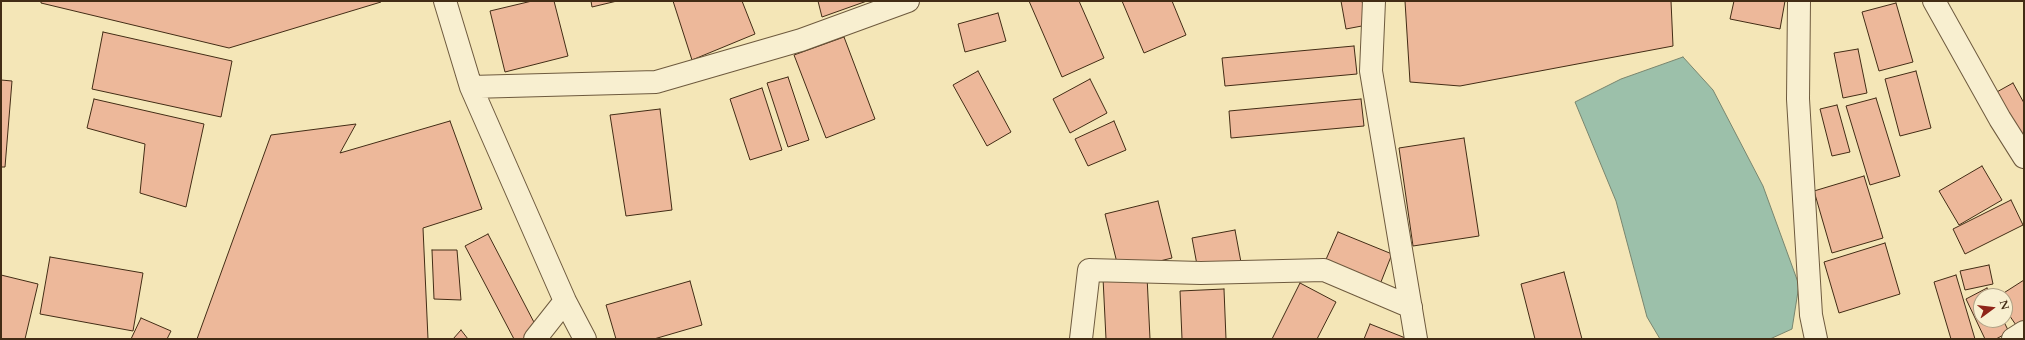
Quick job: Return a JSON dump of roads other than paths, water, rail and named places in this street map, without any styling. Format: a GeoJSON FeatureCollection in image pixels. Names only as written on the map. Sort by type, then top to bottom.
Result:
{"type":"FeatureCollection","features":[{"type":"Feature","properties":{"kind":"street"},"geometry":{"type":"LineString","coordinates":[[445,1],[471,87],[565,301],[585,339]]}},
{"type":"Feature","properties":{"kind":"street"},"geometry":{"type":"LineString","coordinates":[[471,87],[656,82],[800,40],[908,1]]}},
{"type":"Feature","properties":{"kind":"street"},"geometry":{"type":"LineString","coordinates":[[1374,1],[1371,71],[1416,339]]}},
{"type":"Feature","properties":{"kind":"street"},"geometry":{"type":"LineString","coordinates":[[1799,1],[1798,99],[1811,315],[1816,339]]}},
{"type":"Feature","properties":{"kind":"street"},"geometry":{"type":"LineString","coordinates":[[1934,1],[2000,119],[2024,157]]}},
{"type":"Feature","properties":{"kind":"street"},"geometry":{"type":"LineString","coordinates":[[1081,339],[1089,270],[1202,273],[1324,270],[1410,308]]}},
{"type":"Feature","properties":{"kind":"street"},"geometry":{"type":"LineString","coordinates":[[535,339],[565,301]]}},
{"type":"Feature","properties":{"kind":"street"},"geometry":{"type":"LineString","coordinates":[[2013,339],[2024,332]]}}]}
